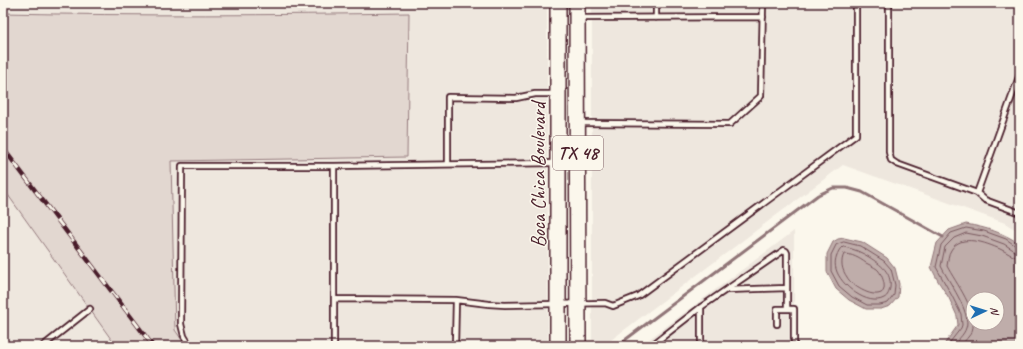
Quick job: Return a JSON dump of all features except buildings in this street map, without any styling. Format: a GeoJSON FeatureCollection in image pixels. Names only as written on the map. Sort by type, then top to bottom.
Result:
{"type":"FeatureCollection","features":[{"type":"Feature","properties":{"kind":"main road","name":"Boca Chica Boulevard"},"geometry":{"type":"LineString","coordinates":[[558,3],[558,346]]}},
{"type":"Feature","properties":{"kind":"main road","name":"Boca Chica Boulevard"},"geometry":{"type":"LineString","coordinates":[[577,3],[578,346]]}},
{"type":"Feature","properties":{"kind":"lane"},"geometry":{"type":"LineString","coordinates":[[656,3],[656,18]]}},
{"type":"Feature","properties":{"kind":"lane"},"geometry":{"type":"LineString","coordinates":[[578,123],[730,124],[761,96],[763,3]]}},
{"type":"Feature","properties":{"kind":"lane"},"geometry":{"type":"LineString","coordinates":[[334,300],[456,300],[505,305],[605,303],[613,306],[638,296],[856,135],[856,3]]}},
{"type":"Feature","properties":{"kind":"lane"},"geometry":{"type":"LineString","coordinates":[[889,3],[889,152],[891,160],[897,164],[977,193],[985,200],[1020,213]]}},
{"type":"Feature","properties":{"kind":"lane"},"geometry":{"type":"LineString","coordinates":[[577,18],[763,17]]}},
{"type":"Feature","properties":{"kind":"lane"},"geometry":{"type":"LineString","coordinates":[[977,193],[1020,74]]}},
{"type":"Feature","properties":{"kind":"lane"},"geometry":{"type":"LineString","coordinates":[[448,164],[448,97],[516,98],[535,94],[558,94]]}},
{"type":"Feature","properties":{"kind":"lane"},"geometry":{"type":"LineString","coordinates":[[190,346],[184,336],[181,324],[182,166],[334,166],[558,163]]}},
{"type":"Feature","properties":{"kind":"lane"},"geometry":{"type":"LineString","coordinates":[[334,166],[334,346]]}},
{"type":"Feature","properties":{"kind":"lane"},"geometry":{"type":"LineString","coordinates":[[651,346],[701,307],[784,250],[787,253],[787,309]]}},
{"type":"Feature","properties":{"kind":"lane"},"geometry":{"type":"LineString","coordinates":[[726,290],[787,288]]}},
{"type":"Feature","properties":{"kind":"lane"},"geometry":{"type":"LineString","coordinates":[[455,346],[456,300]]}},
{"type":"Feature","properties":{"kind":"lane"},"geometry":{"type":"LineString","coordinates":[[701,307],[701,346]]}},
{"type":"Feature","properties":{"kind":"lane"},"geometry":{"type":"LineString","coordinates":[[43,346],[90,309]]}},
{"type":"Feature","properties":{"kind":"lane"},"geometry":{"type":"LineString","coordinates":[[777,324],[777,309],[794,309],[794,346]]}},
{"type":"Feature","properties":{"kind":"shaded area"},"geometry":{"type":"Polygon","coordinates":[[[3,3],[547,3],[548,346],[177,346],[166,332],[164,161],[337,157],[409,13],[101,15],[3,13],[3,3]]]}},
{"type":"Feature","properties":{"kind":"shaded area"},"geometry":{"type":"Polygon","coordinates":[[[592,3],[1020,3],[1020,231],[1005,223],[843,165],[603,346],[592,346],[592,3]]]}},
{"type":"Feature","properties":{"kind":"shaded area"},"geometry":{"type":"Polygon","coordinates":[[[3,13],[206,15],[409,13],[407,157],[171,161],[175,330],[186,346],[116,346],[3,188],[3,13]]]}},
{"type":"Feature","properties":{"kind":"shaded area"},"geometry":{"type":"Polygon","coordinates":[[[3,187],[116,346],[3,346],[3,187]]]}},
{"type":"Feature","properties":{"kind":"shaded area"},"geometry":{"type":"Polygon","coordinates":[[[794,231],[794,346],[640,346],[794,231]]]}},
{"type":"Feature","properties":{"kind":"water"},"geometry":{"type":"Polygon","coordinates":[[[966,224],[994,231],[1007,236],[1020,244],[1020,342],[1016,346],[943,346],[958,325],[957,316],[949,298],[931,267],[937,243],[949,230],[966,224]]]}},
{"type":"Feature","properties":{"kind":"water"},"geometry":{"type":"Polygon","coordinates":[[[844,238],[862,242],[887,258],[895,268],[899,284],[898,297],[890,306],[881,309],[866,309],[849,300],[836,289],[827,272],[827,254],[833,242],[844,238]]]}},
{"type":"Feature","properties":{"kind":"waterway"},"geometry":{"type":"LineString","coordinates":[[617,346],[818,195],[833,188],[847,188],[862,192],[943,237]]}},
{"type":"Feature","properties":{"kind":"railway"},"geometry":{"type":"LineString","coordinates":[[3,148],[153,346]]}}]}
